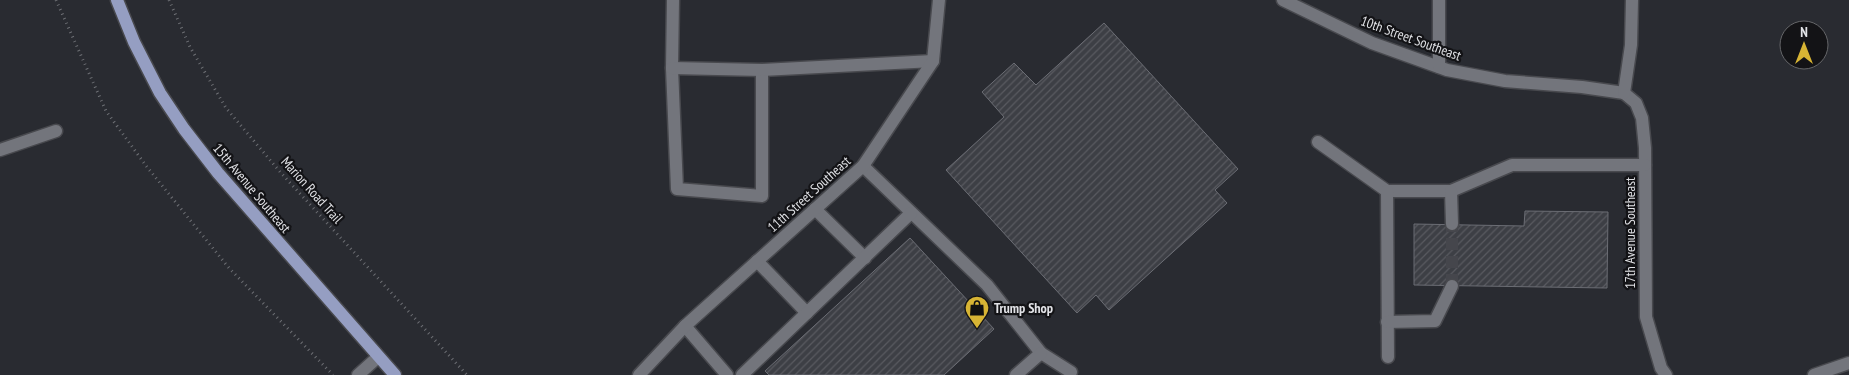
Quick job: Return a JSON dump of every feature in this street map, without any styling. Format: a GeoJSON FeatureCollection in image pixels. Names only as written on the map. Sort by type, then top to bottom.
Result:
{"type":"FeatureCollection","features":[{"type":"Feature","properties":{"kind":"main road","name":"15th Avenue Southeast"},"geometry":{"type":"LineString","coordinates":[[117,0],[134,42],[160,93],[184,129],[218,173],[395,375]]}},
{"type":"Feature","properties":{"kind":"street"},"geometry":{"type":"LineString","coordinates":[[673,0],[672,68],[677,189],[762,196],[762,70]]}},
{"type":"Feature","properties":{"kind":"street","name":"11th Street Southeast"},"geometry":{"type":"LineString","coordinates":[[641,374],[684,326],[863,166],[933,61],[939,0]]}},
{"type":"Feature","properties":{"kind":"street","name":"10th Street Southeast"},"geometry":{"type":"LineString","coordinates":[[1283,0],[1372,43],[1439,67],[1505,81],[1624,94]]}},
{"type":"Feature","properties":{"kind":"street"},"geometry":{"type":"LineString","coordinates":[[1439,0],[1439,67]]}},
{"type":"Feature","properties":{"kind":"street"},"geometry":{"type":"LineString","coordinates":[[1624,94],[1631,45],[1632,0]]}},
{"type":"Feature","properties":{"kind":"street"},"geometry":{"type":"LineString","coordinates":[[672,68],[762,70],[933,61]]}},
{"type":"Feature","properties":{"kind":"street","name":"17th Avenue Southeast"},"geometry":{"type":"LineString","coordinates":[[1624,94],[1636,103],[1642,118],[1645,165],[1646,317],[1661,368],[1666,375]]}},
{"type":"Feature","properties":{"kind":"street"},"geometry":{"type":"LineString","coordinates":[[0,150],[56,131]]}},
{"type":"Feature","properties":{"kind":"street"},"geometry":{"type":"LineString","coordinates":[[1318,142],[1387,192],[1451,192],[1512,165],[1645,165]]}},
{"type":"Feature","properties":{"kind":"street"},"geometry":{"type":"LineString","coordinates":[[863,166],[987,285],[1042,353],[1070,372]]}},
{"type":"Feature","properties":{"kind":"street"},"geometry":{"type":"LineString","coordinates":[[1387,192],[1388,358]]}},
{"type":"Feature","properties":{"kind":"street"},"geometry":{"type":"LineString","coordinates":[[1451,192],[1452,224]]}},
{"type":"Feature","properties":{"kind":"street"},"geometry":{"type":"LineString","coordinates":[[814,209],[864,258]]}},
{"type":"Feature","properties":{"kind":"street"},"geometry":{"type":"LineString","coordinates":[[742,375],[912,213]]}},
{"type":"Feature","properties":{"kind":"street"},"geometry":{"type":"LineString","coordinates":[[757,261],[807,313]]}},
{"type":"Feature","properties":{"kind":"street"},"geometry":{"type":"LineString","coordinates":[[1387,322],[1436,321],[1452,286]]}},
{"type":"Feature","properties":{"kind":"street"},"geometry":{"type":"LineString","coordinates":[[684,326],[727,375]]}},
{"type":"Feature","properties":{"kind":"street"},"geometry":{"type":"LineString","coordinates":[[1016,375],[1042,353]]}},
{"type":"Feature","properties":{"kind":"street"},"geometry":{"type":"LineString","coordinates":[[358,375],[378,357]]}},
{"type":"Feature","properties":{"kind":"street"},"geometry":{"type":"LineString","coordinates":[[1814,375],[1849,363]]}},
{"type":"Feature","properties":{"kind":"path"},"geometry":{"type":"LineString","coordinates":[[56,0],[106,111],[147,168],[229,268],[333,375]]}},
{"type":"Feature","properties":{"kind":"path","name":"Marion Road Trail"},"geometry":{"type":"LineString","coordinates":[[169,0],[190,47],[226,108],[281,173],[467,375]]}},
{"type":"Feature","properties":{"kind":"building"},"geometry":{"type":"Polygon","coordinates":[[[1104,23],[1238,169],[1215,190],[1227,203],[1109,310],[1096,295],[1077,313],[946,170],[1004,117],[982,92],[1014,63],[1036,85],[1104,23]]]}},
{"type":"Feature","properties":{"kind":"building"},"geometry":{"type":"Polygon","coordinates":[[[1525,211],[1608,212],[1607,288],[1414,285],[1414,224],[1524,226],[1525,211]]]}},
{"type":"Feature","properties":{"kind":"building"},"geometry":{"type":"Polygon","coordinates":[[[910,238],[994,329],[944,375],[769,375],[765,371],[910,238]]]}},
{"type":"Feature","properties":{"kind":"tunnel"},"geometry":{"type":"LineString","coordinates":[[1452,224],[1452,286]]}},
{"type":"Feature","properties":{"kind":"place","name":"Trump Shop"},"geometry":{"type":"Point","coordinates":[977,329]}}]}
